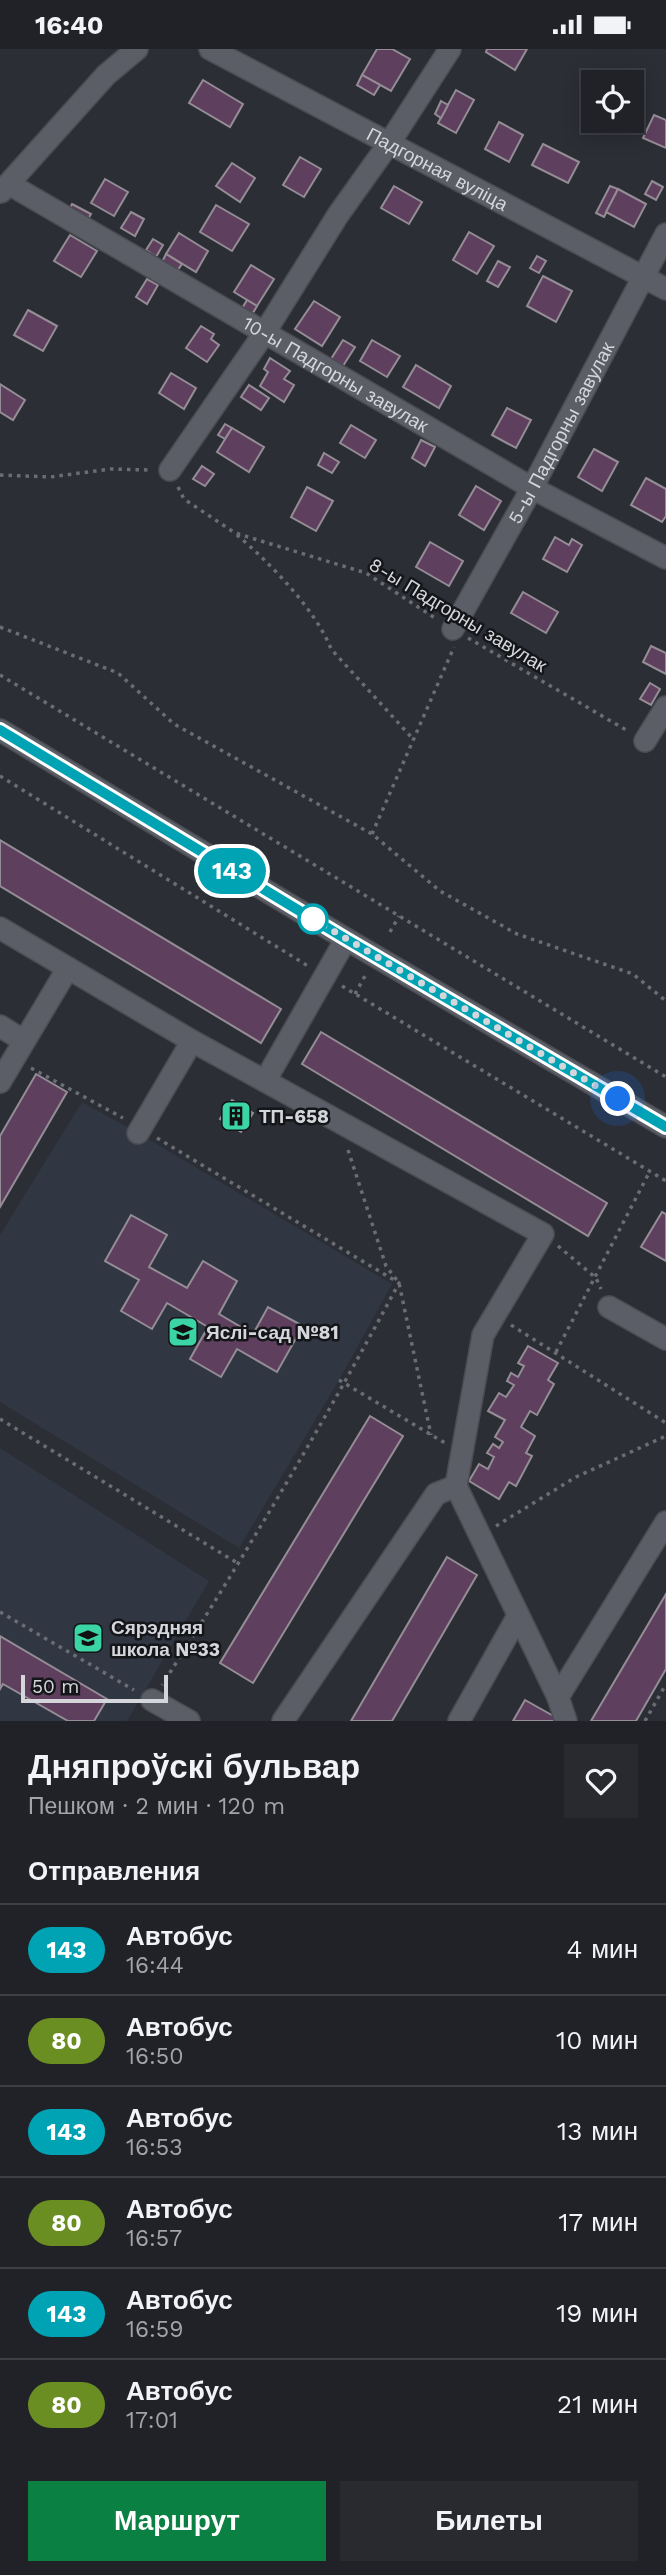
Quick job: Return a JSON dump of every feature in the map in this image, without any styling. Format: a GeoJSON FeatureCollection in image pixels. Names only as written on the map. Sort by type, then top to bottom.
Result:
{"type":"FeatureCollection","features":[{"type":"Feature","properties":{"kind":"street"},"geometry":{"type":"LineString","coordinates":[[5,189],[106,75],[137,49]]}},
{"type":"Feature","properties":{"kind":"street","name":"Падгорная вуліца"},"geometry":{"type":"LineString","coordinates":[[211,49],[666,289]]}},
{"type":"Feature","properties":{"kind":"street"},"geometry":{"type":"LineString","coordinates":[[170,470],[265,331],[338,215],[390,142],[450,49]]}},
{"type":"Feature","properties":{"kind":"street","name":"10-ы Падгорны завулак"},"geometry":{"type":"LineString","coordinates":[[5,189],[265,331],[532,488],[666,558]]}},
{"type":"Feature","properties":{"kind":"street","name":"5-ы Падгорны завулак"},"geometry":{"type":"LineString","coordinates":[[456,631],[666,234]]}},
{"type":"Feature","properties":{"kind":"street"},"geometry":{"type":"LineString","coordinates":[[645,741],[666,707]]}},
{"type":"Feature","properties":{"kind":"street"},"geometry":{"type":"LineString","coordinates":[[2,736],[666,1127]]}},
{"type":"Feature","properties":{"kind":"street"},"geometry":{"type":"LineString","coordinates":[[0,928],[192,1041],[543,1234],[483,1335],[456,1486],[558,1697],[566,1721]]}},
{"type":"Feature","properties":{"kind":"street"},"geometry":{"type":"LineString","coordinates":[[265,1081],[346,939]]}},
{"type":"Feature","properties":{"kind":"street"},"geometry":{"type":"LineString","coordinates":[[0,1082],[68,968]]}},
{"type":"Feature","properties":{"kind":"street"},"geometry":{"type":"LineString","coordinates":[[0,1026],[19,1050]]}},
{"type":"Feature","properties":{"kind":"street"},"geometry":{"type":"LineString","coordinates":[[139,1130],[192,1041]]}},
{"type":"Feature","properties":{"kind":"street"},"geometry":{"type":"LineString","coordinates":[[609,1307],[666,1339]]}},
{"type":"Feature","properties":{"kind":"street"},"geometry":{"type":"LineString","coordinates":[[283,1721],[436,1494],[456,1486]]}},
{"type":"Feature","properties":{"kind":"street"},"geometry":{"type":"LineString","coordinates":[[558,1697],[666,1522]]}},
{"type":"Feature","properties":{"kind":"street"},"geometry":{"type":"LineString","coordinates":[[459,1721],[518,1616]]}},
{"type":"Feature","properties":{"kind":"street"},"geometry":{"type":"LineString","coordinates":[[152,1700],[189,1721]]}},
{"type":"Feature","properties":{"kind":"path"},"geometry":{"type":"LineString","coordinates":[[0,475],[50,477],[111,470],[170,470]]}},
{"type":"Feature","properties":{"kind":"path","name":"8-ы Падгорны завулак"},"geometry":{"type":"LineString","coordinates":[[170,470],[184,499],[236,533],[366,573],[456,631],[645,741]]}},
{"type":"Feature","properties":{"kind":"path"},"geometry":{"type":"LineString","coordinates":[[236,533],[265,559],[324,632],[331,649],[413,739]]}},
{"type":"Feature","properties":{"kind":"path"},"geometry":{"type":"LineString","coordinates":[[0,627],[118,673],[174,724],[372,834],[440,891],[517,934],[633,974],[666,1001]]}},
{"type":"Feature","properties":{"kind":"path"},"geometry":{"type":"LineString","coordinates":[[372,834],[456,631]]}},
{"type":"Feature","properties":{"kind":"path"},"geometry":{"type":"LineString","coordinates":[[0,675],[666,1077]]}},
{"type":"Feature","properties":{"kind":"path"},"geometry":{"type":"LineString","coordinates":[[390,932],[399,916]]}},
{"type":"Feature","properties":{"kind":"path"},"geometry":{"type":"LineString","coordinates":[[355,994],[371,967]]}},
{"type":"Feature","properties":{"kind":"path"},"geometry":{"type":"LineString","coordinates":[[19,1050],[139,1130],[399,1283]]}},
{"type":"Feature","properties":{"kind":"path"},"geometry":{"type":"LineString","coordinates":[[339,1122],[386,1266],[399,1283],[431,1435]]}},
{"type":"Feature","properties":{"kind":"path"},"geometry":{"type":"LineString","coordinates":[[556,1352],[650,1171]]}},
{"type":"Feature","properties":{"kind":"path"},"geometry":{"type":"LineString","coordinates":[[543,1234],[596,1278],[609,1307]]}},
{"type":"Feature","properties":{"kind":"path"},"geometry":{"type":"LineString","coordinates":[[0,1612],[152,1700],[239,1564],[345,1384],[399,1283]]}},
{"type":"Feature","properties":{"kind":"path"},"geometry":{"type":"LineString","coordinates":[[495,1315],[666,1423]]}},
{"type":"Feature","properties":{"kind":"path"},"geometry":{"type":"LineString","coordinates":[[339,1380],[461,1453]]}},
{"type":"Feature","properties":{"kind":"path"},"geometry":{"type":"LineString","coordinates":[[0,1419],[239,1564]]}},
{"type":"Feature","properties":{"kind":"path"},"geometry":{"type":"LineString","coordinates":[[480,1536],[576,1477],[666,1436]]}},
{"type":"Feature","properties":{"kind":"path"},"geometry":{"type":"LineString","coordinates":[[645,1721],[666,1684]]}},
{"type":"Feature","properties":{"kind":"shaded area","name":"Яслі-сад №81"},"geometry":{"type":"Polygon","coordinates":[[[82,1102],[392,1284],[339,1380],[239,1548],[0,1402],[0,1235],[82,1102]]]}},
{"type":"Feature","properties":{"kind":"shaded area","name":"Сярэдняя школа №33"},"geometry":{"type":"Polygon","coordinates":[[[0,1448],[209,1581],[127,1721],[0,1721],[0,1448]]]}},
{"type":"Feature","properties":{"kind":"building"},"geometry":{"type":"Polygon","coordinates":[[[377,49],[392,49],[410,59],[391,91],[362,75],[377,49]]]}},
{"type":"Feature","properties":{"kind":"building"},"geometry":{"type":"Polygon","coordinates":[[[487,49],[527,49],[515,70],[486,52],[487,49]]]}},
{"type":"Feature","properties":{"kind":"building"},"geometry":{"type":"Polygon","coordinates":[[[362,75],[380,85],[374,95],[357,85],[362,75]]]}},
{"type":"Feature","properties":{"kind":"building"},"geometry":{"type":"Polygon","coordinates":[[[203,80],[243,104],[230,127],[189,103],[203,80]]]}},
{"type":"Feature","properties":{"kind":"building"},"geometry":{"type":"Polygon","coordinates":[[[456,90],[474,100],[456,133],[438,123],[456,90]]]}},
{"type":"Feature","properties":{"kind":"building"},"geometry":{"type":"Polygon","coordinates":[[[441,101],[448,105],[441,118],[435,114],[441,101]]]}},
{"type":"Feature","properties":{"kind":"building"},"geometry":{"type":"Polygon","coordinates":[[[654,115],[666,120],[666,148],[643,138],[654,115]]]}},
{"type":"Feature","properties":{"kind":"building"},"geometry":{"type":"Polygon","coordinates":[[[499,122],[523,135],[509,162],[485,149],[499,122]]]}},
{"type":"Feature","properties":{"kind":"building"},"geometry":{"type":"Polygon","coordinates":[[[543,144],[579,162],[568,183],[532,165],[543,144]]]}},
{"type":"Feature","properties":{"kind":"building"},"geometry":{"type":"Polygon","coordinates":[[[300,157],[321,169],[304,197],[283,185],[300,157]]]}},
{"type":"Feature","properties":{"kind":"building"},"geometry":{"type":"Polygon","coordinates":[[[232,163],[255,178],[240,202],[216,186],[232,163]]]}},
{"type":"Feature","properties":{"kind":"building"},"geometry":{"type":"Polygon","coordinates":[[[105,179],[128,192],[114,216],[91,203],[105,179]]]}},
{"type":"Feature","properties":{"kind":"building"},"geometry":{"type":"Polygon","coordinates":[[[652,181],[663,187],[656,200],[645,194],[652,181]]]}},
{"type":"Feature","properties":{"kind":"building"},"geometry":{"type":"Polygon","coordinates":[[[394,186],[422,202],[409,224],[381,208],[394,186]]]}},
{"type":"Feature","properties":{"kind":"building"},"geometry":{"type":"Polygon","coordinates":[[[610,186],[618,189],[604,217],[596,213],[610,186]]]}},
{"type":"Feature","properties":{"kind":"building"},"geometry":{"type":"Polygon","coordinates":[[[618,189],[646,204],[634,227],[606,212],[618,189]]]}},
{"type":"Feature","properties":{"kind":"building"},"geometry":{"type":"Polygon","coordinates":[[[72,204],[91,214],[87,221],[69,210],[72,204]]]}},
{"type":"Feature","properties":{"kind":"building"},"geometry":{"type":"Polygon","coordinates":[[[216,205],[249,224],[232,251],[200,232],[216,205]]]}},
{"type":"Feature","properties":{"kind":"building"},"geometry":{"type":"Polygon","coordinates":[[[131,212],[144,219],[135,236],[121,228],[131,212]]]}},
{"type":"Feature","properties":{"kind":"building"},"geometry":{"type":"Polygon","coordinates":[[[469,232],[494,246],[477,274],[453,260],[469,232]]]}},
{"type":"Feature","properties":{"kind":"building"},"geometry":{"type":"Polygon","coordinates":[[[179,233],[208,251],[196,272],[166,254],[179,233]]]}},
{"type":"Feature","properties":{"kind":"building"},"geometry":{"type":"Polygon","coordinates":[[[70,235],[97,251],[81,277],[54,261],[70,235]]]}},
{"type":"Feature","properties":{"kind":"building"},"geometry":{"type":"Polygon","coordinates":[[[153,239],[163,245],[156,257],[146,250],[153,239]]]}},
{"type":"Feature","properties":{"kind":"building"},"geometry":{"type":"Polygon","coordinates":[[[166,254],[182,264],[177,271],[162,262],[166,254]]]}},
{"type":"Feature","properties":{"kind":"building"},"geometry":{"type":"Polygon","coordinates":[[[537,256],[546,261],[539,273],[530,268],[537,256]]]}},
{"type":"Feature","properties":{"kind":"building"},"geometry":{"type":"Polygon","coordinates":[[[498,261],[510,267],[498,287],[487,281],[498,261]]]}},
{"type":"Feature","properties":{"kind":"building"},"geometry":{"type":"Polygon","coordinates":[[[251,265],[274,279],[257,306],[234,292],[251,265]]]}},
{"type":"Feature","properties":{"kind":"building"},"geometry":{"type":"Polygon","coordinates":[[[543,276],[572,291],[556,322],[527,306],[543,276]]]}},
{"type":"Feature","properties":{"kind":"building"},"geometry":{"type":"Polygon","coordinates":[[[147,279],[158,285],[147,304],[136,297],[147,279]]]}},
{"type":"Feature","properties":{"kind":"building"},"geometry":{"type":"Polygon","coordinates":[[[247,300],[257,306],[250,318],[240,312],[247,300]]]}},
{"type":"Feature","properties":{"kind":"building"},"geometry":{"type":"Polygon","coordinates":[[[314,301],[340,317],[322,346],[295,329],[314,301]]]}},
{"type":"Feature","properties":{"kind":"building"},"geometry":{"type":"Polygon","coordinates":[[[28,310],[57,326],[43,351],[14,335],[28,310]]]}},
{"type":"Feature","properties":{"kind":"building"},"geometry":{"type":"Polygon","coordinates":[[[201,326],[214,334],[211,339],[219,345],[207,362],[186,348],[201,326]]]}},
{"type":"Feature","properties":{"kind":"building"},"geometry":{"type":"Polygon","coordinates":[[[343,340],[355,347],[343,366],[331,359],[343,340]]]}},
{"type":"Feature","properties":{"kind":"building"},"geometry":{"type":"Polygon","coordinates":[[[372,340],[400,356],[387,377],[360,361],[372,340]]]}},
{"type":"Feature","properties":{"kind":"building"},"geometry":{"type":"Polygon","coordinates":[[[270,358],[290,371],[284,379],[294,385],[284,402],[260,386],[268,372],[264,369],[270,358]]]}},
{"type":"Feature","properties":{"kind":"building"},"geometry":{"type":"Polygon","coordinates":[[[416,365],[451,386],[439,408],[403,387],[416,365]]]}},
{"type":"Feature","properties":{"kind":"building"},"geometry":{"type":"Polygon","coordinates":[[[171,373],[196,388],[184,409],[159,393],[171,373]]]}},
{"type":"Feature","properties":{"kind":"building"},"geometry":{"type":"Polygon","coordinates":[[[0,384],[25,400],[13,420],[0,412],[0,384]]]}},
{"type":"Feature","properties":{"kind":"building"},"geometry":{"type":"Polygon","coordinates":[[[249,385],[269,398],[261,410],[241,397],[249,385]]]}},
{"type":"Feature","properties":{"kind":"building"},"geometry":{"type":"Polygon","coordinates":[[[507,408],[531,420],[516,448],[492,435],[507,408]]]}},
{"type":"Feature","properties":{"kind":"building"},"geometry":{"type":"Polygon","coordinates":[[[225,424],[232,428],[225,439],[218,435],[225,424]]]}},
{"type":"Feature","properties":{"kind":"building"},"geometry":{"type":"Polygon","coordinates":[[[351,425],[376,440],[365,458],[340,443],[351,425]]]}},
{"type":"Feature","properties":{"kind":"building"},"geometry":{"type":"Polygon","coordinates":[[[232,428],[264,447],[249,472],[217,452],[232,428]]]}},
{"type":"Feature","properties":{"kind":"building"},"geometry":{"type":"Polygon","coordinates":[[[421,440],[435,447],[425,466],[412,458],[421,440]]]}},
{"type":"Feature","properties":{"kind":"building"},"geometry":{"type":"Polygon","coordinates":[[[594,449],[618,462],[602,491],[578,477],[594,449]]]}},
{"type":"Feature","properties":{"kind":"building"},"geometry":{"type":"Polygon","coordinates":[[[324,453],[339,462],[332,473],[318,465],[324,453]]]}},
{"type":"Feature","properties":{"kind":"building"},"geometry":{"type":"Polygon","coordinates":[[[202,466],[214,474],[205,486],[193,479],[202,466]]]}},
{"type":"Feature","properties":{"kind":"building"},"geometry":{"type":"Polygon","coordinates":[[[646,478],[666,489],[666,516],[662,522],[631,505],[646,478]]]}},
{"type":"Feature","properties":{"kind":"building"},"geometry":{"type":"Polygon","coordinates":[[[476,486],[501,501],[484,530],[459,515],[476,486]]]}},
{"type":"Feature","properties":{"kind":"building"},"geometry":{"type":"Polygon","coordinates":[[[307,487],[333,501],[316,531],[291,517],[307,487]]]}},
{"type":"Feature","properties":{"kind":"building"},"geometry":{"type":"Polygon","coordinates":[[[555,537],[569,545],[572,539],[582,545],[567,572],[543,559],[555,537]]]}},
{"type":"Feature","properties":{"kind":"building"},"geometry":{"type":"Polygon","coordinates":[[[430,542],[463,561],[449,586],[416,567],[430,542]]]}},
{"type":"Feature","properties":{"kind":"building"},"geometry":{"type":"Polygon","coordinates":[[[523,592],[558,612],[546,633],[511,613],[523,592]]]}},
{"type":"Feature","properties":{"kind":"building"},"geometry":{"type":"Polygon","coordinates":[[[651,646],[666,653],[666,674],[643,662],[651,646]]]}},
{"type":"Feature","properties":{"kind":"building"},"geometry":{"type":"Polygon","coordinates":[[[650,683],[660,689],[651,705],[640,699],[650,683]]]}},
{"type":"Feature","properties":{"kind":"building"},"geometry":{"type":"Polygon","coordinates":[[[0,840],[281,1009],[261,1043],[0,886],[0,840]]]}},
{"type":"Feature","properties":{"kind":"building"},"geometry":{"type":"Polygon","coordinates":[[[321,1032],[607,1203],[588,1236],[302,1064],[321,1032]]]}},
{"type":"Feature","properties":{"kind":"building"},"geometry":{"type":"Polygon","coordinates":[[[36,1074],[67,1092],[0,1207],[0,1136],[36,1074]]]}},
{"type":"Feature","properties":{"kind":"building","name":"ТП-658"},"geometry":{"type":"Polygon","coordinates":[[[232,1100],[253,1113],[241,1132],[220,1119],[232,1100]]]}},
{"type":"Feature","properties":{"kind":"building"},"geometry":{"type":"Polygon","coordinates":[[[662,1212],[666,1214],[666,1261],[641,1247],[662,1212]]]}},
{"type":"Feature","properties":{"kind":"building"},"geometry":{"type":"Polygon","coordinates":[[[131,1215],[167,1235],[149,1267],[187,1288],[203,1261],[237,1281],[219,1314],[253,1334],[268,1307],[303,1326],[277,1372],[237,1349],[221,1377],[190,1359],[208,1327],[167,1303],[152,1329],[121,1311],[139,1280],[105,1261],[131,1215]]]}},
{"type":"Feature","properties":{"kind":"building"},"geometry":{"type":"Polygon","coordinates":[[[528,1346],[558,1363],[548,1380],[554,1384],[537,1415],[530,1411],[521,1427],[535,1436],[526,1453],[532,1456],[516,1486],[509,1482],[499,1499],[469,1481],[479,1464],[488,1469],[494,1457],[487,1453],[493,1444],[499,1448],[503,1442],[495,1437],[505,1420],[488,1411],[499,1393],[506,1397],[514,1385],[507,1381],[511,1373],[518,1377],[524,1366],[518,1363],[528,1346]]]}},
{"type":"Feature","properties":{"kind":"building"},"geometry":{"type":"Polygon","coordinates":[[[370,1416],[403,1436],[253,1683],[220,1663],[370,1416]]]}},
{"type":"Feature","properties":{"kind":"building"},"geometry":{"type":"Polygon","coordinates":[[[447,1557],[477,1575],[392,1721],[351,1721],[447,1557]]]}},
{"type":"Feature","properties":{"kind":"building"},"geometry":{"type":"Polygon","coordinates":[[[666,1594],[666,1669],[636,1721],[591,1721],[666,1594]]]}},
{"type":"Feature","properties":{"kind":"building"},"geometry":{"type":"Polygon","coordinates":[[[0,1636],[107,1699],[94,1721],[68,1721],[3,1684],[0,1689],[0,1636]]]}},
{"type":"Feature","properties":{"kind":"building"},"geometry":{"type":"Polygon","coordinates":[[[525,1700],[557,1718],[555,1721],[513,1721],[525,1700]]]}},
{"type":"Feature","properties":{"kind":"bus line","name":"143"},"geometry":{"type":"LineString","coordinates":[[0,730],[346,939],[666,1127]]}},
{"type":"Feature","properties":{"kind":"place","name":"ТП-658"},"geometry":{"type":"Point","coordinates":[236,1116]}},
{"type":"Feature","properties":{"kind":"place","name":"Яслі-сад №81"},"geometry":{"type":"Point","coordinates":[183,1332]}},
{"type":"Feature","properties":{"kind":"place","name":"Сярэдняя школа №33"},"geometry":{"type":"Point","coordinates":[88,1638]}},
{"type":"Feature","properties":{"kind":"route"},"geometry":{"type":"LineString","coordinates":[[313,919],[618,1099]]}}]}
